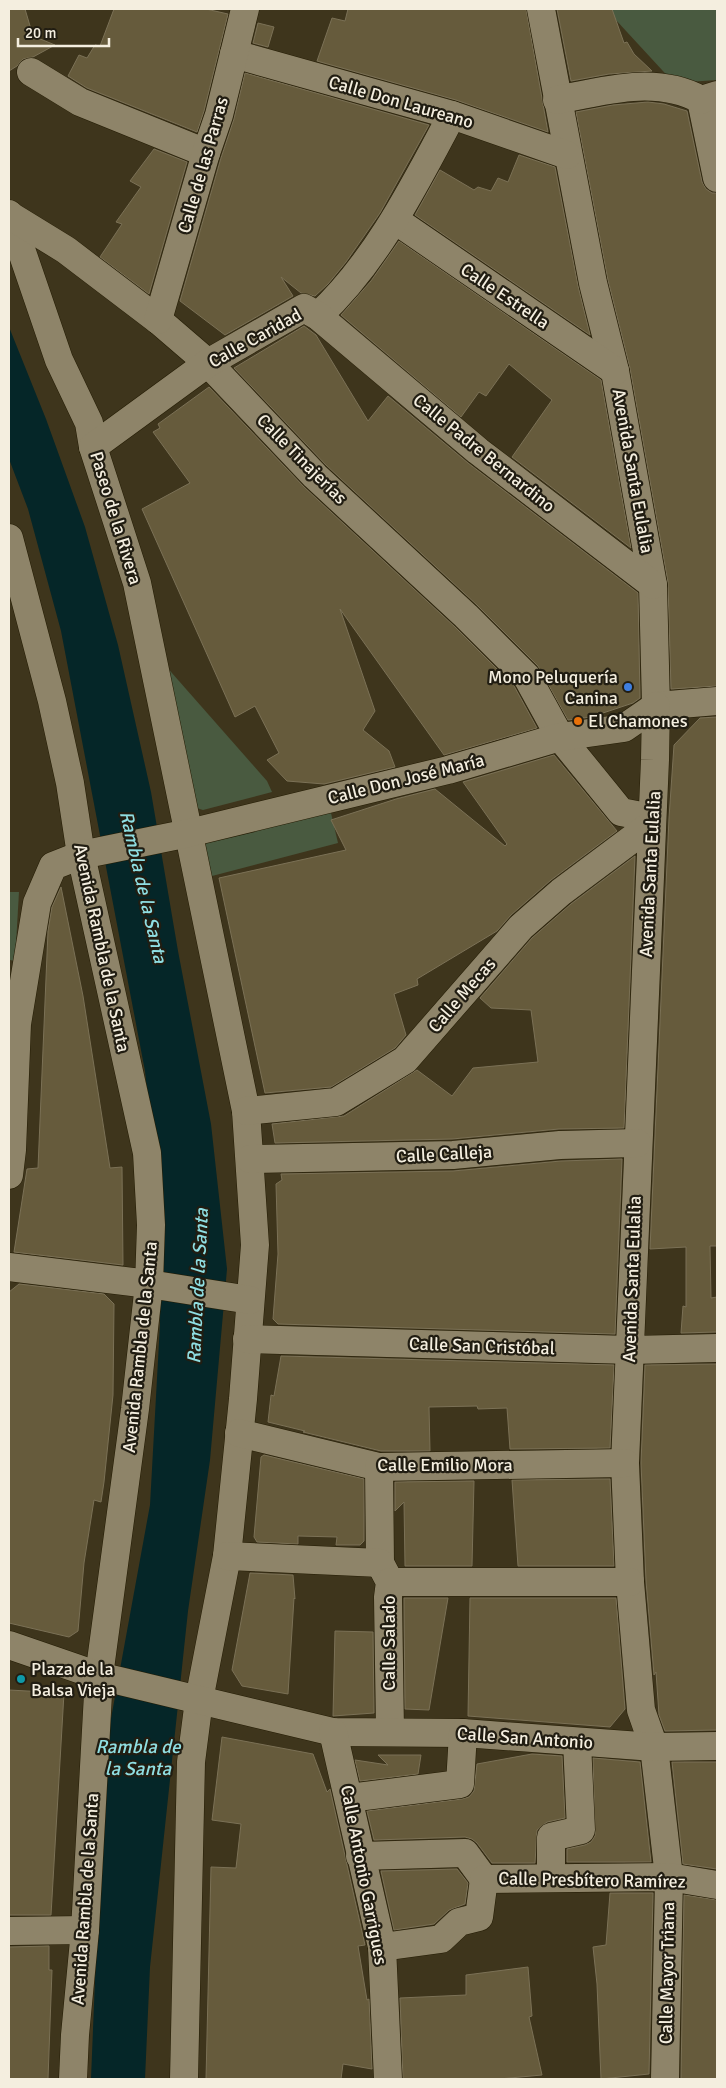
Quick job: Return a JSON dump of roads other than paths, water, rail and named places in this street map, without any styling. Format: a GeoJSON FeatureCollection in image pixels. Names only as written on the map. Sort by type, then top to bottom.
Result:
{"type":"FeatureCollection","features":[{"type":"Feature","properties":{"kind":"street","name":"Calle de las Parras"},"geometry":{"type":"LineString","coordinates":[[158,320],[218,116],[244,9]]}},
{"type":"Feature","properties":{"kind":"street","name":"Avenida Santa Eulalia"},"geometry":{"type":"LineString","coordinates":[[541,9],[592,283],[615,371],[653,585],[656,706],[655,760],[637,1142],[625,1463],[630,1582],[641,1710],[654,1747]]}},
{"type":"Feature","properties":{"kind":"street","name":"Calle Don Laureano"},"geometry":{"type":"LineString","coordinates":[[234,54],[452,116],[567,154]]}},
{"type":"Feature","properties":{"kind":"street"},"geometry":{"type":"LineString","coordinates":[[32,72],[80,102],[206,153]]}},
{"type":"Feature","properties":{"kind":"street"},"geometry":{"type":"LineString","coordinates":[[557,100],[613,89],[653,87],[669,88],[709,98],[717,178]]}},
{"type":"Feature","properties":{"kind":"street","name":"Calle Caridad"},"geometry":{"type":"LineString","coordinates":[[93,447],[208,363],[304,308],[318,316],[341,294],[395,220],[452,116]]}},
{"type":"Feature","properties":{"kind":"street","name":"Calle Tinajerías"},"geometry":{"type":"LineString","coordinates":[[9,214],[66,250],[158,320],[208,363],[315,476],[466,616],[527,677],[560,737],[621,812],[652,821]]}},
{"type":"Feature","properties":{"kind":"street","name":"Paseo de la Rivera"},"geometry":{"type":"LineString","coordinates":[[9,214],[59,360],[89,423],[93,447],[137,583],[189,833]]}},
{"type":"Feature","properties":{"kind":"street","name":"Calle Estrella"},"geometry":{"type":"LineString","coordinates":[[395,220],[615,371]]}},
{"type":"Feature","properties":{"kind":"street","name":"Calle Padre Bernardino"},"geometry":{"type":"LineString","coordinates":[[318,316],[478,451],[653,585]]}},
{"type":"Feature","properties":{"kind":"street","name":"Avenida Rambla de la Santa"},"geometry":{"type":"LineString","coordinates":[[9,538],[52,701],[70,783],[81,855],[147,1153],[151,1225],[149,1284],[136,1409],[99,1676],[85,1930],[75,2035],[73,2079]]}},
{"type":"Feature","properties":{"kind":"street"},"geometry":{"type":"LineString","coordinates":[[626,728],[656,706],[717,701]]}},
{"type":"Feature","properties":{"kind":"street"},"geometry":{"type":"LineString","coordinates":[[626,728],[643,731],[648,736],[652,743],[655,760]]}},
{"type":"Feature","properties":{"kind":"street","name":"Calle Don José María"},"geometry":{"type":"LineString","coordinates":[[13,1024],[37,903],[53,866],[81,855],[189,833],[448,770],[560,737],[626,728]]}},
{"type":"Feature","properties":{"kind":"street","name":"Calle Mecas"},"geometry":{"type":"LineString","coordinates":[[246,1111],[336,1102],[405,1060],[521,927],[561,892],[652,821]]}},
{"type":"Feature","properties":{"kind":"street"},"geometry":{"type":"LineString","coordinates":[[184,2079],[191,1762],[199,1700],[227,1556],[255,1245],[246,1111],[207,930],[189,833]]}},
{"type":"Feature","properties":{"kind":"street"},"geometry":{"type":"LineString","coordinates":[[9,967],[19,990],[13,1024],[10,1158]]}},
{"type":"Feature","properties":{"kind":"street","name":"Calle Calleja"},"geometry":{"type":"LineString","coordinates":[[250,1160],[453,1155],[560,1145],[637,1142]]}},
{"type":"Feature","properties":{"kind":"street"},"geometry":{"type":"LineString","coordinates":[[9,1267],[149,1284],[250,1300]]}},
{"type":"Feature","properties":{"kind":"street","name":"Calle San Cristóbal"},"geometry":{"type":"LineString","coordinates":[[247,1340],[630,1350],[717,1348]]}},
{"type":"Feature","properties":{"kind":"street","name":"Calle Emilio Mora"},"geometry":{"type":"LineString","coordinates":[[239,1434],[379,1467],[625,1463]]}},
{"type":"Feature","properties":{"kind":"street","name":"Calle Salado"},"geometry":{"type":"LineString","coordinates":[[379,1467],[388,1597],[390,1731]]}},
{"type":"Feature","properties":{"kind":"street"},"geometry":{"type":"LineString","coordinates":[[227,1556],[385,1573],[630,1582]]}},
{"type":"Feature","properties":{"kind":"street","name":"Calle San Antonio"},"geometry":{"type":"LineString","coordinates":[[9,1645],[99,1676],[333,1732],[463,1733],[654,1747],[717,1746]]}},
{"type":"Feature","properties":{"kind":"street","name":"Calle Antonio Garrigues"},"geometry":{"type":"LineString","coordinates":[[333,1732],[382,1947],[388,2079]]}},
{"type":"Feature","properties":{"kind":"street"},"geometry":{"type":"LineString","coordinates":[[349,1798],[460,1784],[463,1733]]}},
{"type":"Feature","properties":{"kind":"street"},"geometry":{"type":"LineString","coordinates":[[551,1877],[551,1837],[581,1830],[577,1742]]}},
{"type":"Feature","properties":{"kind":"street","name":"Calle Mayor Triana"},"geometry":{"type":"LineString","coordinates":[[654,1747],[669,1877],[665,2079]]}},
{"type":"Feature","properties":{"kind":"street","name":"Calle Presbítero Ramírez"},"geometry":{"type":"LineString","coordinates":[[360,1856],[465,1853],[484,1879],[669,1877],[717,1885]]}},
{"type":"Feature","properties":{"kind":"street"},"geometry":{"type":"LineString","coordinates":[[382,1947],[441,1939],[460,1922],[479,1917],[484,1879]]}},
{"type":"Feature","properties":{"kind":"street"},"geometry":{"type":"LineString","coordinates":[[9,1931],[85,1930]]}},
{"type":"Feature","properties":{"kind":"water","name":"Rambla de la Santa"},"geometry":{"type":"Polygon","coordinates":[[[9,327],[46,419],[85,527],[118,645],[151,792],[178,951],[211,1124],[227,1269],[210,1460],[188,1611],[150,1967],[145,2079],[91,2079],[104,1757],[150,1505],[160,1324],[161,1224],[145,1071],[61,631],[28,509],[9,459],[9,327]]]}},
{"type":"Feature","properties":{"kind":"place","name":"Mono Peluquería Canina"},"geometry":{"type":"Point","coordinates":[628,687]}},
{"type":"Feature","properties":{"kind":"place","name":"El Chamones"},"geometry":{"type":"Point","coordinates":[578,721]}},
{"type":"Feature","properties":{"kind":"place","name":"Plaza de la Balsa Vieja"},"geometry":{"type":"Point","coordinates":[21,1679]}}]}
